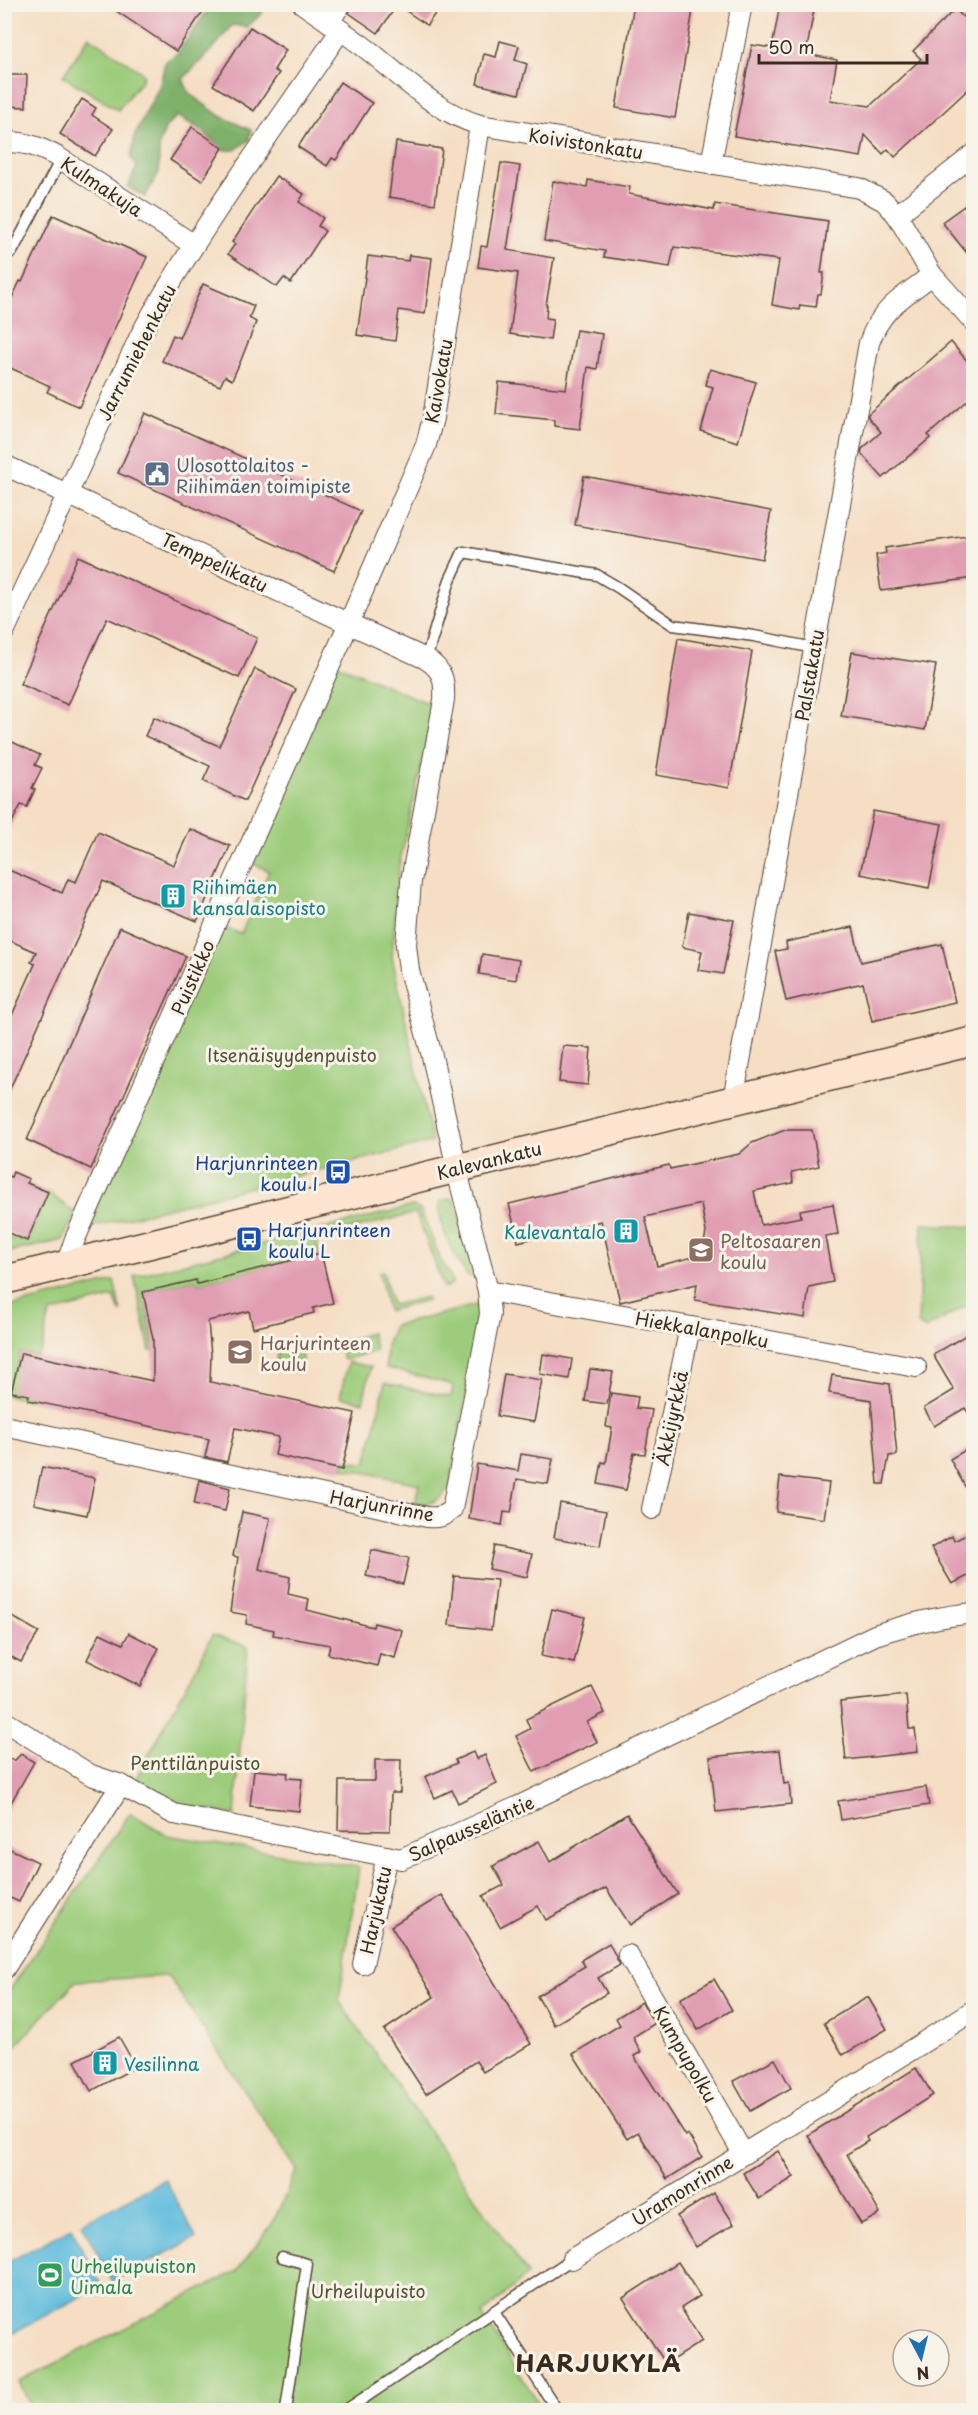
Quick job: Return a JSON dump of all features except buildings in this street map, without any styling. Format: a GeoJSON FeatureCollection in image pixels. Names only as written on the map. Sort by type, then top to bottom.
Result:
{"type":"FeatureCollection","features":[{"type":"Feature","properties":{"kind":"street","name":"Koivistonkatu"},"geometry":{"type":"LineString","coordinates":[[303,4],[360,44],[442,110],[458,119],[480,125],[859,188],[884,201],[897,215],[932,275],[974,322]]}},
{"type":"Feature","properties":{"kind":"street","name":"Jarrumiehenkatu"},"geometry":{"type":"LineString","coordinates":[[4,632],[141,334],[194,245],[335,27],[341,4]]}},
{"type":"Feature","properties":{"kind":"street"},"geometry":{"type":"LineString","coordinates":[[711,164],[742,4]]}},
{"type":"Feature","properties":{"kind":"street","name":"Kaivokatu"},"geometry":{"type":"LineString","coordinates":[[349,624],[426,445],[431,427],[480,125]]}},
{"type":"Feature","properties":{"kind":"street","name":"Kulmakuja"},"geometry":{"type":"LineString","coordinates":[[4,142],[20,141],[38,146],[194,245]]}},
{"type":"Feature","properties":{"kind":"street"},"geometry":{"type":"LineString","coordinates":[[897,215],[974,154]]}},
{"type":"Feature","properties":{"kind":"street","name":"Palstakatu"},"geometry":{"type":"LineString","coordinates":[[733,1100],[869,343],[881,317],[932,275]]}},
{"type":"Feature","properties":{"kind":"street","name":"Temppelikatu"},"geometry":{"type":"LineString","coordinates":[[4,465],[426,659]]}},
{"type":"Feature","properties":{"kind":"street","name":"Puistikko"},"geometry":{"type":"LineString","coordinates":[[66,1265],[75,1239],[349,624]]}},
{"type":"Feature","properties":{"kind":"street"},"geometry":{"type":"LineString","coordinates":[[426,659],[437,666],[444,676],[444,700],[411,881],[406,945],[409,970],[432,1056],[457,1168]]}},
{"type":"Feature","properties":{"kind":"street","name":"Kalevankatu"},"geometry":{"type":"LineString","coordinates":[[4,1280],[974,1041]]}},
{"type":"Feature","properties":{"kind":"street","name":"Harjunrinne"},"geometry":{"type":"LineString","coordinates":[[4,1426],[427,1517],[438,1518],[446,1515],[452,1509],[490,1314],[488,1291],[457,1168]]}},
{"type":"Feature","properties":{"kind":"street","name":"Hiekkalanpolku"},"geometry":{"type":"LineString","coordinates":[[488,1291],[916,1367]]}},
{"type":"Feature","properties":{"kind":"street","name":"Äkkijyrkkä"},"geometry":{"type":"LineString","coordinates":[[652,1509],[690,1327]]}},
{"type":"Feature","properties":{"kind":"street","name":"Salpausseläntie"},"geometry":{"type":"LineString","coordinates":[[4,1720],[91,1775],[121,1785],[174,1814],[400,1859],[517,1808],[875,1635],[925,1619],[974,1613]]}},
{"type":"Feature","properties":{"kind":"street"},"geometry":{"type":"LineString","coordinates":[[4,1969],[121,1785]]}},
{"type":"Feature","properties":{"kind":"street","name":"Harjukatu"},"geometry":{"type":"LineString","coordinates":[[363,1964],[387,1856]]}},
{"type":"Feature","properties":{"kind":"street","name":"Kumpupolku"},"geometry":{"type":"LineString","coordinates":[[628,1955],[743,2153]]}},
{"type":"Feature","properties":{"kind":"street","name":"Uramonrinne"},"geometry":{"type":"LineString","coordinates":[[572,2259],[835,2099],[974,2010]]}},
{"type":"Feature","properties":{"kind":"lane"},"geometry":{"type":"LineString","coordinates":[[4,249],[12,252],[61,159]]}},
{"type":"Feature","properties":{"kind":"lane"},"geometry":{"type":"LineString","coordinates":[[426,659],[450,580],[463,552],[597,575],[673,625],[754,636],[814,648]]}},
{"type":"Feature","properties":{"kind":"lane"},"geometry":{"type":"LineString","coordinates":[[282,2257],[307,2264],[286,2410]]}},
{"type":"Feature","properties":{"kind":"lane","name":"Uramonrinne"},"geometry":{"type":"LineString","coordinates":[[346,2410],[572,2259]]}},
{"type":"Feature","properties":{"kind":"lane"},"geometry":{"type":"LineString","coordinates":[[494,2312],[557,2410]]}},
{"type":"Feature","properties":{"kind":"green space"},"geometry":{"type":"Polygon","coordinates":[[[211,5],[261,5],[263,12],[247,27],[232,25],[183,79],[189,93],[220,116],[251,130],[249,140],[235,150],[224,150],[199,128],[177,116],[166,127],[159,145],[159,172],[145,197],[128,187],[137,166],[131,159],[135,134],[160,85],[165,62],[178,53],[211,5]]]}},
{"type":"Feature","properties":{"kind":"green space"},"geometry":{"type":"Polygon","coordinates":[[[89,36],[144,74],[142,80],[118,110],[63,76],[89,36]]]}},
{"type":"Feature","properties":{"kind":"green space","name":"Itsenäisyydenpuisto"},"geometry":{"type":"Polygon","coordinates":[[[337,664],[434,706],[399,866],[392,957],[432,1142],[84,1229],[220,926],[241,934],[269,871],[249,862],[337,664]]]}},
{"type":"Feature","properties":{"kind":"green space"},"geometry":{"type":"Polygon","coordinates":[[[48,1192],[75,1213],[63,1240],[5,1253],[4,1237],[27,1241],[48,1192]]]}},
{"type":"Feature","properties":{"kind":"green space"},"geometry":{"type":"Polygon","coordinates":[[[451,1198],[455,1202],[475,1274],[473,1277],[467,1275],[457,1259],[441,1220],[440,1202],[451,1198]]]}},
{"type":"Feature","properties":{"kind":"green space"},"geometry":{"type":"Polygon","coordinates":[[[413,1206],[421,1211],[441,1260],[453,1281],[450,1286],[444,1288],[416,1213],[316,1238],[319,1254],[197,1284],[196,1280],[144,1292],[154,1351],[150,1351],[134,1276],[413,1206]]]}},
{"type":"Feature","properties":{"kind":"green space"},"geometry":{"type":"Polygon","coordinates":[[[922,1224],[974,1227],[973,1302],[925,1329],[918,1325],[922,1224]]]}},
{"type":"Feature","properties":{"kind":"green space"},"geometry":{"type":"Polygon","coordinates":[[[383,1271],[392,1305],[427,1297],[428,1300],[388,1311],[379,1272],[383,1271]]]}},
{"type":"Feature","properties":{"kind":"green space"},"geometry":{"type":"Polygon","coordinates":[[[114,1281],[121,1311],[114,1297],[50,1313],[42,1348],[37,1356],[20,1353],[17,1368],[34,1372],[28,1400],[5,1395],[7,1380],[4,1379],[4,1308],[114,1281]]]}},
{"type":"Feature","properties":{"kind":"green space"},"geometry":{"type":"Polygon","coordinates":[[[476,1305],[482,1309],[449,1487],[443,1496],[435,1501],[415,1503],[419,1484],[343,1468],[345,1460],[366,1464],[385,1383],[451,1397],[453,1385],[386,1368],[386,1346],[394,1326],[476,1305]]]}},
{"type":"Feature","properties":{"kind":"green space"},"geometry":{"type":"Polygon","coordinates":[[[371,1333],[376,1351],[343,1360],[339,1342],[371,1333]]]}},
{"type":"Feature","properties":{"kind":"green space"},"geometry":{"type":"Polygon","coordinates":[[[277,1354],[302,1356],[301,1372],[275,1369],[277,1354]]]}},
{"type":"Feature","properties":{"kind":"green space"},"geometry":{"type":"Polygon","coordinates":[[[348,1362],[371,1367],[363,1402],[340,1397],[348,1362]]]}},
{"type":"Feature","properties":{"kind":"green space","name":"Penttilänpuisto"},"geometry":{"type":"Polygon","coordinates":[[[212,1635],[248,1646],[235,1815],[176,1804],[135,1780],[212,1635]]]}},
{"type":"Feature","properties":{"kind":"green space","name":"Urheilupuisto"},"geometry":{"type":"Polygon","coordinates":[[[130,1813],[167,1835],[359,1867],[339,2001],[528,2274],[482,2315],[543,2410],[32,2410],[19,2382],[237,2271],[272,2224],[297,2170],[168,1976],[76,1981],[5,2057],[5,1997],[130,1813]]]}},
{"type":"Feature","properties":{"kind":"water"},"geometry":{"type":"Polygon","coordinates":[[[165,2179],[196,2238],[112,2281],[82,2223],[165,2179]]]}},
{"type":"Feature","properties":{"kind":"water","name":"Urheilupuiston Uimala"},"geometry":{"type":"Polygon","coordinates":[[[71,2228],[101,2286],[5,2337],[5,2264],[71,2228]]]}},
{"type":"Feature","properties":{"kind":"place","name":"Ulosottolaitos - Riihimäen toimipiste"},"geometry":{"type":"Point","coordinates":[157,474]}},
{"type":"Feature","properties":{"kind":"place","name":"Riihimäen kansalaisopisto"},"geometry":{"type":"Point","coordinates":[173,896]}},
{"type":"Feature","properties":{"kind":"place","name":"Harjunrinteen koulu I"},"geometry":{"type":"Point","coordinates":[338,1172]}},
{"type":"Feature","properties":{"kind":"place","name":"Kalevantalo"},"geometry":{"type":"Point","coordinates":[626,1231]}},
{"type":"Feature","properties":{"kind":"place","name":"Harjunrinteen koulu L"},"geometry":{"type":"Point","coordinates":[249,1239]}},
{"type":"Feature","properties":{"kind":"place","name":"Peltosaaren koulu"},"geometry":{"type":"Point","coordinates":[701,1250]}},
{"type":"Feature","properties":{"kind":"place","name":"Harjurinteen koulu"},"geometry":{"type":"Point","coordinates":[240,1352]}},
{"type":"Feature","properties":{"kind":"place","name":"Vesilinna"},"geometry":{"type":"Point","coordinates":[105,2063]}},
{"type":"Feature","properties":{"kind":"place","name":"Urheilupuiston Uimala"},"geometry":{"type":"Point","coordinates":[50,2275]}},
{"type":"Feature","properties":{"kind":"district","name":"HARJUKYLÄ"},"geometry":{"type":"Point","coordinates":[599,2362]}}]}
